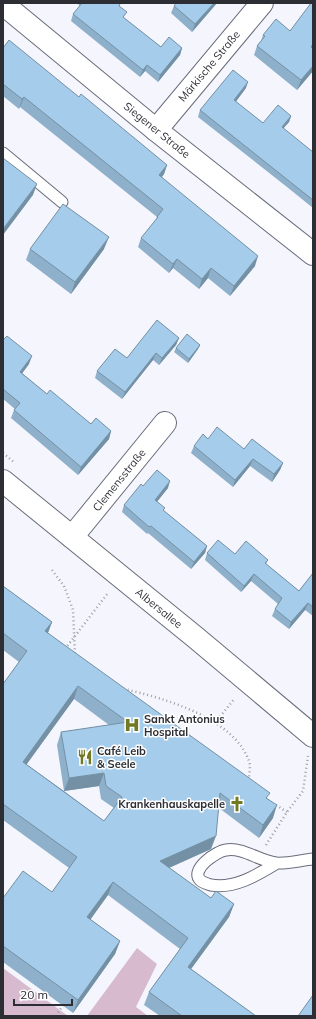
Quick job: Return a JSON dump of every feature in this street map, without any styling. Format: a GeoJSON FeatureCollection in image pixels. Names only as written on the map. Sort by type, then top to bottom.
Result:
{"type":"FeatureCollection","features":[{"type":"Feature","properties":{"kind":"street","name":"Märkische Straße"},"geometry":{"type":"LineString","coordinates":[[156,130],[262,3]]}},
{"type":"Feature","properties":{"kind":"street","name":"Siegener Straße"},"geometry":{"type":"LineString","coordinates":[[3,4],[156,130],[313,254]]}},
{"type":"Feature","properties":{"kind":"street","name":"Clemensstraße"},"geometry":{"type":"LineString","coordinates":[[72,537],[165,423]]}},
{"type":"Feature","properties":{"kind":"street","name":"Albersallee"},"geometry":{"type":"LineString","coordinates":[[3,481],[248,682],[311,745]]}},
{"type":"Feature","properties":{"kind":"lane"},"geometry":{"type":"LineString","coordinates":[[3,153],[62,202]]}},
{"type":"Feature","properties":{"kind":"lane"},"geometry":{"type":"LineString","coordinates":[[277,863],[241,851],[228,850],[222,851],[213,856],[198,869],[197,875],[200,880],[206,884],[221,886],[230,885],[258,874],[277,863],[313,859]]}},
{"type":"Feature","properties":{"kind":"path"},"geometry":{"type":"LineString","coordinates":[[52,570],[64,586],[73,610],[76,656]]}},
{"type":"Feature","properties":{"kind":"path"},"geometry":{"type":"LineString","coordinates":[[63,652],[110,589]]}},
{"type":"Feature","properties":{"kind":"path"},"geometry":{"type":"LineString","coordinates":[[215,723],[248,682]]}},
{"type":"Feature","properties":{"kind":"path"},"geometry":{"type":"LineString","coordinates":[[120,688],[151,695],[196,712],[215,723],[237,740],[250,762],[248,784]]}},
{"type":"Feature","properties":{"kind":"path"},"geometry":{"type":"LineString","coordinates":[[258,857],[287,812],[303,791],[311,745]]}},
{"type":"Feature","properties":{"kind":"path"},"geometry":{"type":"LineString","coordinates":[[274,803],[287,812]]}},
{"type":"Feature","properties":{"kind":"path"},"geometry":{"type":"LineString","coordinates":[[56,1016],[63,1005]]}},
{"type":"Feature","properties":{"kind":"shaded area"},"geometry":{"type":"Polygon","coordinates":[[[137,948],[157,964],[136,1007],[148,1016],[87,1016],[137,948]]]}},
{"type":"Feature","properties":{"kind":"shaded area"},"geometry":{"type":"Polygon","coordinates":[[[3,968],[68,1016],[3,1016],[3,968]]]}},
{"type":"Feature","properties":{"kind":"building"},"geometry":{"type":"Polygon","coordinates":[[[82,3],[119,3],[119,6],[127,12],[123,17],[161,47],[169,37],[182,48],[160,75],[147,65],[143,70],[73,14],[82,3]]]}},
{"type":"Feature","properties":{"kind":"building"},"geometry":{"type":"Polygon","coordinates":[[[176,3],[214,3],[195,24],[174,6],[176,3]]]}},
{"type":"Feature","properties":{"kind":"building"},"geometry":{"type":"Polygon","coordinates":[[[311,3],[313,3],[313,44],[311,47],[313,49],[313,66],[301,80],[257,46],[265,36],[263,35],[276,19],[290,31],[311,3]]]}},
{"type":"Feature","properties":{"kind":"building"},"geometry":{"type":"Polygon","coordinates":[[[9,40],[79,97],[81,94],[167,165],[159,175],[258,256],[234,286],[211,268],[202,279],[177,259],[173,264],[141,238],[163,209],[24,97],[22,99],[3,84],[3,48],[9,40]]]}},
{"type":"Feature","properties":{"kind":"building"},"geometry":{"type":"Polygon","coordinates":[[[233,70],[248,82],[234,100],[263,123],[278,105],[291,116],[282,127],[313,152],[313,200],[200,110],[233,70]]]}},
{"type":"Feature","properties":{"kind":"building"},"geometry":{"type":"Polygon","coordinates":[[[3,158],[37,184],[3,229],[3,158]]]}},
{"type":"Feature","properties":{"kind":"building"},"geometry":{"type":"Polygon","coordinates":[[[63,204],[109,237],[75,282],[30,249],[63,204]]]}},
{"type":"Feature","properties":{"kind":"building"},"geometry":{"type":"Polygon","coordinates":[[[157,320],[179,338],[162,358],[156,353],[125,392],[97,371],[115,349],[127,358],[157,320]]]}},
{"type":"Feature","properties":{"kind":"building"},"geometry":{"type":"Polygon","coordinates":[[[187,334],[200,345],[189,359],[176,348],[187,334]]]}},
{"type":"Feature","properties":{"kind":"building"},"geometry":{"type":"Polygon","coordinates":[[[7,336],[32,356],[20,372],[47,394],[50,390],[91,424],[96,418],[111,431],[81,467],[14,410],[20,403],[3,389],[3,340],[7,336]]]}},
{"type":"Feature","properties":{"kind":"building"},"geometry":{"type":"Polygon","coordinates":[[[217,427],[244,449],[252,439],[283,463],[274,474],[253,459],[235,480],[194,446],[203,434],[208,439],[217,427]]]}},
{"type":"Feature","properties":{"kind":"building"},"geometry":{"type":"Polygon","coordinates":[[[157,470],[170,481],[155,500],[165,508],[163,510],[207,546],[194,562],[151,526],[149,527],[124,505],[141,484],[143,486],[157,470]]]}},
{"type":"Feature","properties":{"kind":"building"},"geometry":{"type":"Polygon","coordinates":[[[218,540],[235,554],[246,541],[268,560],[265,563],[299,591],[313,573],[313,607],[308,603],[291,622],[275,609],[282,598],[254,574],[244,586],[207,553],[218,540]]]}},
{"type":"Feature","properties":{"kind":"building"},"geometry":{"type":"Polygon","coordinates":[[[3,586],[52,622],[45,631],[270,793],[266,798],[277,805],[263,825],[220,793],[216,836],[160,861],[211,898],[216,891],[234,904],[188,967],[256,1016],[182,1016],[149,992],[188,938],[113,882],[87,917],[120,941],[78,1000],[3,946],[3,898],[23,871],[52,892],[77,857],[3,804],[3,684],[27,651],[3,633],[3,586]],[[78,686],[23,762],[104,821],[122,797],[106,786],[104,773],[69,778],[61,732],[128,722],[78,686]]]}},
{"type":"Feature","properties":{"kind":"building"},"geometry":{"type":"Polygon","coordinates":[[[313,995],[313,1016],[298,1016],[313,995]]]}},
{"type":"Feature","properties":{"kind":"place","name":"Sankt Antonius Hospital"},"geometry":{"type":"Point","coordinates":[132,725]}},
{"type":"Feature","properties":{"kind":"place","name":"Café Leib & Seele"},"geometry":{"type":"Point","coordinates":[85,757]}},
{"type":"Feature","properties":{"kind":"place","name":"Krankenhauskapelle"},"geometry":{"type":"Point","coordinates":[237,804]}}]}
